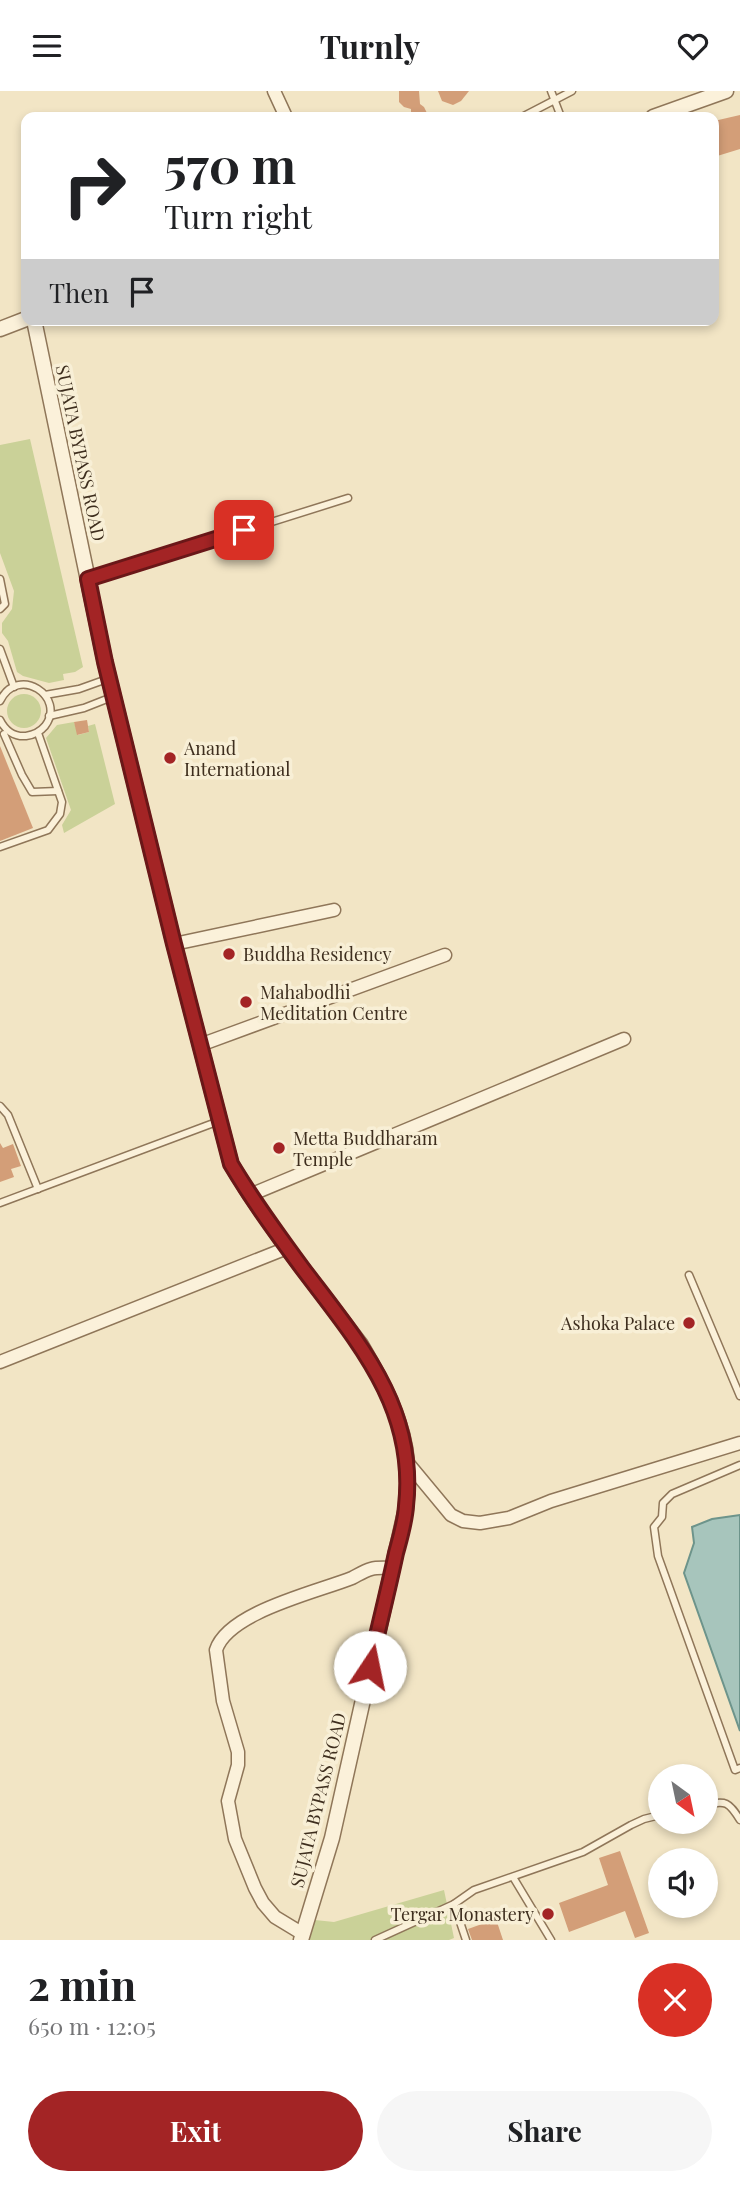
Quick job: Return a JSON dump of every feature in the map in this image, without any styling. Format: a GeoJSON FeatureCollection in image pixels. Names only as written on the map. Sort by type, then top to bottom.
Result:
{"type":"FeatureCollection","features":[{"type":"Feature","properties":{"kind":"street"},"geometry":{"type":"LineString","coordinates":[[274,91],[284,112]]}},
{"type":"Feature","properties":{"kind":"street"},"geometry":{"type":"LineString","coordinates":[[667,112],[726,91]]}},
{"type":"Feature","properties":{"kind":"street"},"geometry":{"type":"LineString","coordinates":[[2,324],[21,320]]}},
{"type":"Feature","properties":{"kind":"street","name":"SUJATA BYPASS ROAD"},"geometry":{"type":"LineString","coordinates":[[35,326],[109,678],[231,1164],[287,1248],[361,1345],[374,1367],[394,1410],[407,1462],[406,1508],[380,1568],[332,1838],[302,1937]]}},
{"type":"Feature","properties":{"kind":"street"},"geometry":{"type":"LineString","coordinates":[[174,944],[334,910]]}},
{"type":"Feature","properties":{"kind":"street"},"geometry":{"type":"LineString","coordinates":[[200,1045],[445,955]]}},
{"type":"Feature","properties":{"kind":"street"},"geometry":{"type":"LineString","coordinates":[[250,1195],[624,1039]]}},
{"type":"Feature","properties":{"kind":"street"},"geometry":{"type":"LineString","coordinates":[[0,1362],[287,1248]]}},
{"type":"Feature","properties":{"kind":"street"},"geometry":{"type":"LineString","coordinates":[[407,1462],[451,1515],[463,1521],[480,1523],[509,1518],[551,1501],[740,1443]]}},
{"type":"Feature","properties":{"kind":"street"},"geometry":{"type":"LineString","coordinates":[[302,1937],[275,1917],[263,1903],[235,1839],[228,1801],[238,1765],[238,1752],[223,1701],[216,1650],[218,1643],[229,1631],[266,1609],[380,1568]]}},
{"type":"Feature","properties":{"kind":"lane"},"geometry":{"type":"LineString","coordinates":[[551,91],[559,112]]}},
{"type":"Feature","properties":{"kind":"lane"},"geometry":{"type":"LineString","coordinates":[[531,112],[572,91]]}},
{"type":"Feature","properties":{"kind":"lane"},"geometry":{"type":"LineString","coordinates":[[88,579],[348,498]]}},
{"type":"Feature","properties":{"kind":"lane"},"geometry":{"type":"LineString","coordinates":[[0,579],[5,604],[0,610]]}},
{"type":"Feature","properties":{"kind":"lane"},"geometry":{"type":"LineString","coordinates":[[0,649],[14,687]]}},
{"type":"Feature","properties":{"kind":"lane"},"geometry":{"type":"LineString","coordinates":[[45,695],[79,689],[109,678]]}},
{"type":"Feature","properties":{"kind":"lane"},"geometry":{"type":"LineString","coordinates":[[0,701],[7,691],[14,687],[31,685],[45,695],[49,703],[49,716],[38,733],[21,736],[4,733]]}},
{"type":"Feature","properties":{"kind":"lane"},"geometry":{"type":"LineString","coordinates":[[49,716],[85,708],[114,697]]}},
{"type":"Feature","properties":{"kind":"lane"},"geometry":{"type":"LineString","coordinates":[[0,720],[22,775],[32,792],[58,791]]}},
{"type":"Feature","properties":{"kind":"lane"},"geometry":{"type":"LineString","coordinates":[[0,847],[48,830],[60,814],[62,802],[38,733]]}},
{"type":"Feature","properties":{"kind":"lane"},"geometry":{"type":"LineString","coordinates":[[0,1106],[8,1115],[38,1189]]}},
{"type":"Feature","properties":{"kind":"lane"},"geometry":{"type":"LineString","coordinates":[[0,1203],[219,1121]]}},
{"type":"Feature","properties":{"kind":"lane"},"geometry":{"type":"LineString","coordinates":[[689,1275],[740,1397]]}},
{"type":"Feature","properties":{"kind":"lane"},"geometry":{"type":"LineString","coordinates":[[740,1465],[672,1494],[663,1503],[662,1517],[654,1527],[658,1556],[735,1770],[740,1768]]}},
{"type":"Feature","properties":{"kind":"lane"},"geometry":{"type":"LineString","coordinates":[[718,1804],[726,1803],[740,1820]]}},
{"type":"Feature","properties":{"kind":"lane"},"geometry":{"type":"LineString","coordinates":[[375,1940],[454,1904],[474,1890],[583,1852],[648,1818]]}},
{"type":"Feature","properties":{"kind":"lane"},"geometry":{"type":"LineString","coordinates":[[513,1877],[551,1940]]}},
{"type":"Feature","properties":{"kind":"lane"},"geometry":{"type":"LineString","coordinates":[[454,1904],[466,1940]]}},
{"type":"Feature","properties":{"kind":"green space"},"geometry":{"type":"Polygon","coordinates":[[[30,439],[83,667],[63,674],[64,680],[49,683],[17,672],[8,641],[2,633],[2,623],[12,609],[14,591],[0,553],[0,445],[30,439]]]}},
{"type":"Feature","properties":{"kind":"green space"},"geometry":{"type":"Polygon","coordinates":[[[24,694],[36,699],[41,711],[36,723],[24,728],[12,723],[7,711],[12,699],[24,694]]]}},
{"type":"Feature","properties":{"kind":"green space"},"geometry":{"type":"Polygon","coordinates":[[[74,722],[78,735],[89,732],[88,726],[95,724],[115,804],[64,833],[62,825],[71,810],[46,738],[57,725],[74,722]]]}},
{"type":"Feature","properties":{"kind":"green space"},"geometry":{"type":"Polygon","coordinates":[[[444,1890],[454,1938],[449,1940],[309,1940],[315,1920],[334,1922],[444,1890]]]}},
{"type":"Feature","properties":{"kind":"water"},"geometry":{"type":"Polygon","coordinates":[[[740,1515],[740,1731],[684,1573],[694,1543],[692,1527],[712,1519],[740,1515]]]}},
{"type":"Feature","properties":{"kind":"building"},"geometry":{"type":"Polygon","coordinates":[[[399,91],[419,91],[420,104],[426,112],[411,112],[411,109],[399,102],[399,91]]]}},
{"type":"Feature","properties":{"kind":"building"},"geometry":{"type":"Polygon","coordinates":[[[438,91],[469,91],[461,101],[453,105],[442,101],[438,91]]]}},
{"type":"Feature","properties":{"kind":"building"},"geometry":{"type":"Polygon","coordinates":[[[740,115],[740,149],[719,155],[719,120],[740,115]]]}},
{"type":"Feature","properties":{"kind":"building"},"geometry":{"type":"Polygon","coordinates":[[[87,720],[89,732],[77,735],[74,722],[87,720]]]}},
{"type":"Feature","properties":{"kind":"building"},"geometry":{"type":"Polygon","coordinates":[[[0,746],[33,828],[0,841],[0,746]]]}},
{"type":"Feature","properties":{"kind":"building"},"geometry":{"type":"Polygon","coordinates":[[[0,1143],[3,1148],[13,1144],[21,1166],[11,1169],[14,1177],[0,1182],[0,1143]]]}},
{"type":"Feature","properties":{"kind":"building"},"geometry":{"type":"Polygon","coordinates":[[[620,1851],[649,1933],[635,1938],[625,1911],[569,1932],[559,1903],[608,1885],[599,1858],[620,1851]]]}},
{"type":"Feature","properties":{"kind":"building"},"geometry":{"type":"Polygon","coordinates":[[[496,1919],[503,1940],[472,1940],[468,1929],[496,1919]]]}},
{"type":"Feature","properties":{"kind":"place","name":"Anand International"},"geometry":{"type":"Point","coordinates":[170,758]}},
{"type":"Feature","properties":{"kind":"place","name":"Buddha Residency"},"geometry":{"type":"Point","coordinates":[229,954]}},
{"type":"Feature","properties":{"kind":"place","name":"Mahabodhi Meditation Centre"},"geometry":{"type":"Point","coordinates":[246,1002]}},
{"type":"Feature","properties":{"kind":"place","name":"Metta Buddharam Temple"},"geometry":{"type":"Point","coordinates":[279,1148]}},
{"type":"Feature","properties":{"kind":"place","name":"Ashoka Palace"},"geometry":{"type":"Point","coordinates":[689,1323]}},
{"type":"Feature","properties":{"kind":"place","name":"Tergar Monastery"},"geometry":{"type":"Point","coordinates":[548,1914]}},
{"type":"Feature","properties":{"kind":"route"},"geometry":{"type":"LineString","coordinates":[[244,530],[88,579],[105,662],[231,1164],[287,1248],[361,1345],[384,1386],[401,1433],[407,1462],[406,1508],[370,1667]]}}]}
